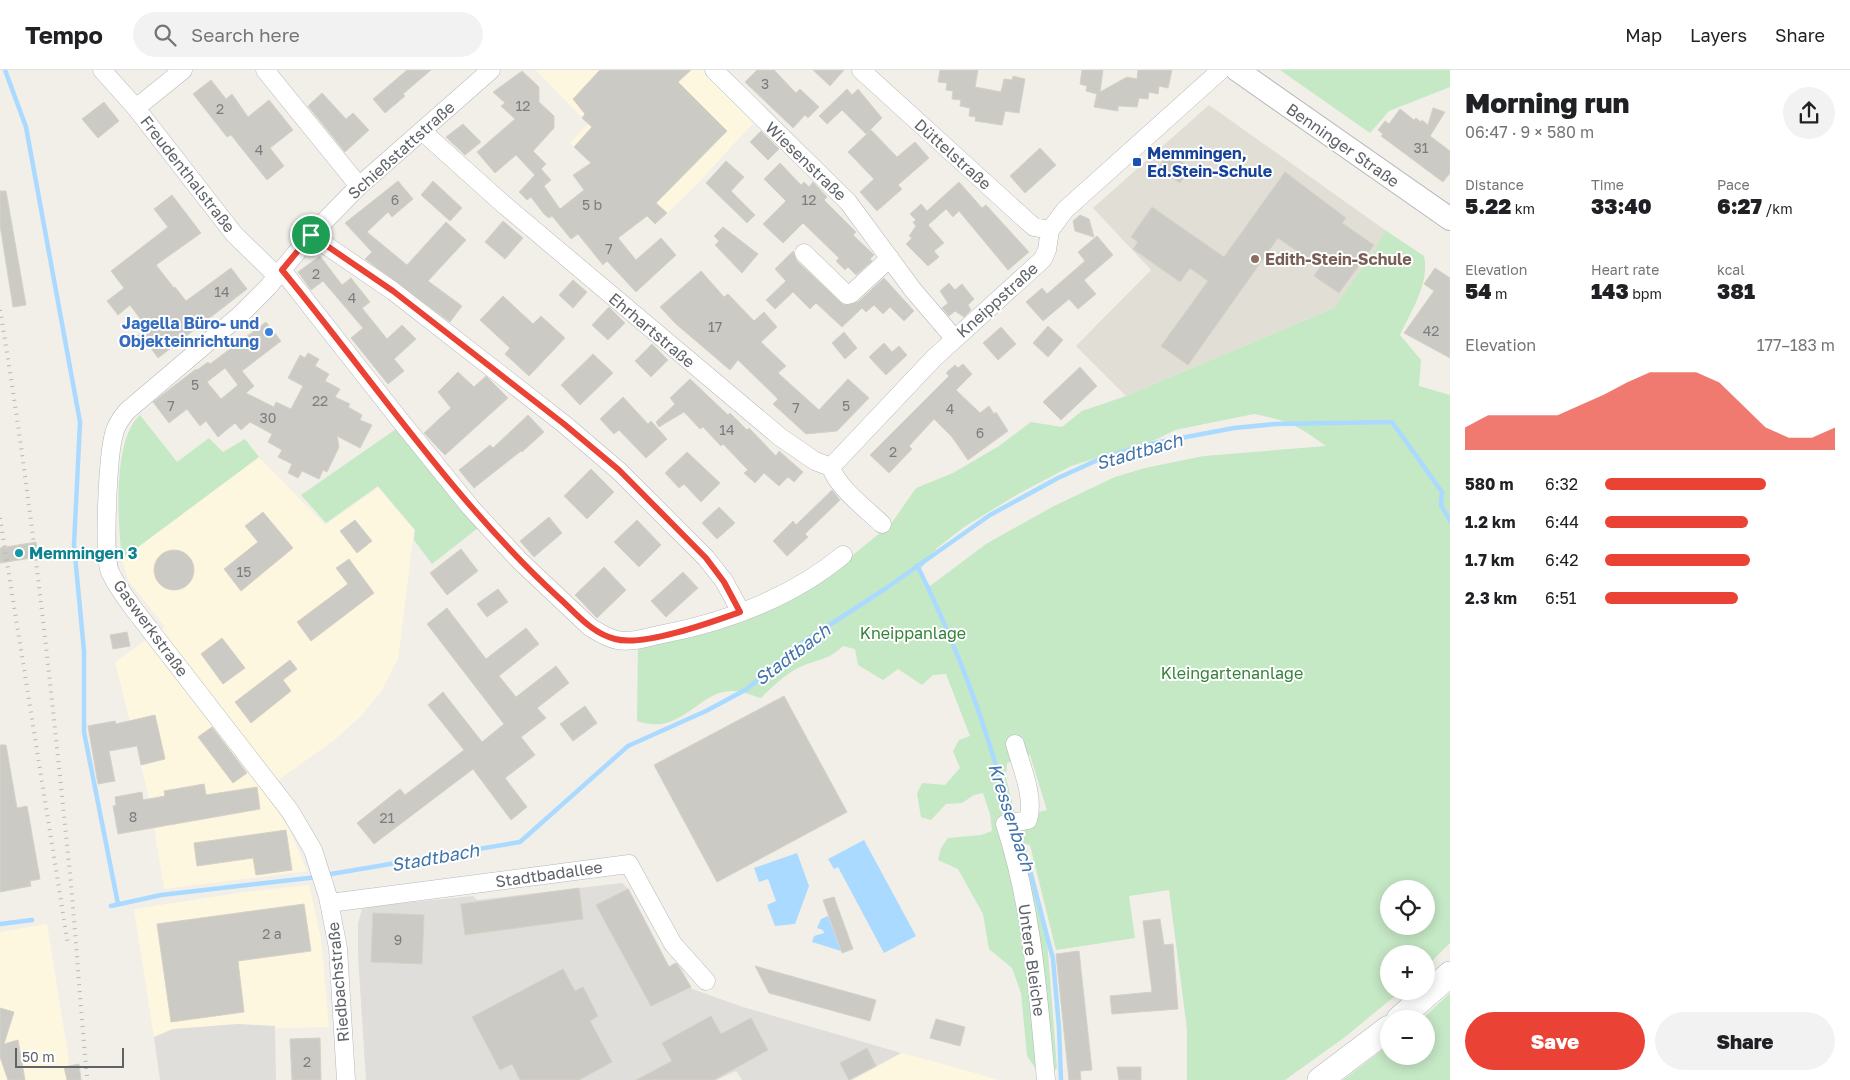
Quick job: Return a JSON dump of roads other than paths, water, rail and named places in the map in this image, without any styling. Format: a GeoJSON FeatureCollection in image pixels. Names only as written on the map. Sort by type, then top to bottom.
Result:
{"type":"FeatureCollection","features":[{"type":"Feature","properties":{"kind":"main road"},"geometry":{"type":"LineString","coordinates":[[1409,1010],[1450,974]]}},
{"type":"Feature","properties":{"kind":"main road"},"geometry":{"type":"LineString","coordinates":[[1320,1080],[1380,1036]]}},
{"type":"Feature","properties":{"kind":"street","name":"Freudenthalstraße"},"geometry":{"type":"LineString","coordinates":[[102,70],[136,108],[234,234],[280,273],[398,420],[503,545],[590,627],[606,636],[630,641],[675,632],[740,612]]}},
{"type":"Feature","properties":{"kind":"street"},"geometry":{"type":"LineString","coordinates":[[136,108],[183,70]]}},
{"type":"Feature","properties":{"kind":"street"},"geometry":{"type":"LineString","coordinates":[[265,70],[359,186]]}},
{"type":"Feature","properties":{"kind":"street","name":"Schießstattstraße"},"geometry":{"type":"LineString","coordinates":[[255,301],[311,235],[359,186],[491,70]]}},
{"type":"Feature","properties":{"kind":"street","name":"Wiesenstraße"},"geometry":{"type":"LineString","coordinates":[[714,70],[848,202],[913,290],[954,338]]}},
{"type":"Feature","properties":{"kind":"street","name":"Düttelstraße"},"geometry":{"type":"LineString","coordinates":[[861,70],[1026,220],[1034,226],[1050,230]]}},
{"type":"Feature","properties":{"kind":"street","name":"Kneippstraße"},"geometry":{"type":"LineString","coordinates":[[831,467],[954,338],[1043,259],[1049,242],[1050,230],[1065,210],[1221,70]]}},
{"type":"Feature","properties":{"kind":"street","name":"Benninger Straße"},"geometry":{"type":"LineString","coordinates":[[1238,70],[1450,219]]}},
{"type":"Feature","properties":{"kind":"street","name":"Ehrhartstraße"},"geometry":{"type":"LineString","coordinates":[[422,131],[502,203],[766,426],[814,462],[831,467]]}},
{"type":"Feature","properties":{"kind":"street"},"geometry":{"type":"LineString","coordinates":[[311,235],[393,291],[564,424],[619,470],[706,558],[724,582],[740,612],[786,594],[826,570],[844,555]]}},
{"type":"Feature","properties":{"kind":"street"},"geometry":{"type":"LineString","coordinates":[[804,253],[847,295],[890,258]]}},
{"type":"Feature","properties":{"kind":"street","name":"Gaswerkstraße"},"geometry":{"type":"LineString","coordinates":[[255,301],[144,395],[127,411],[118,423],[113,435],[108,504],[108,563],[110,572],[133,608],[294,817],[305,835],[325,885]]}},
{"type":"Feature","properties":{"kind":"street"},"geometry":{"type":"LineString","coordinates":[[831,467],[840,484],[882,524]]}},
{"type":"Feature","properties":{"kind":"street","name":"Untere Bleiche"},"geometry":{"type":"LineString","coordinates":[[1016,744],[1030,808],[1028,820],[1004,824],[1016,860],[1030,924],[1046,1080]]}},
{"type":"Feature","properties":{"kind":"street","name":"Stadtbadallee"},"geometry":{"type":"LineString","coordinates":[[330,903],[629,864],[673,944],[706,981]]}},
{"type":"Feature","properties":{"kind":"street","name":"Riedbachstraße"},"geometry":{"type":"LineString","coordinates":[[325,885],[339,956],[346,1080]]}},
{"type":"Feature","properties":{"kind":"water"},"geometry":{"type":"Polygon","coordinates":[[[864,840],[916,936],[884,953],[838,867],[834,869],[828,859],[864,840]]]}},
{"type":"Feature","properties":{"kind":"water"},"geometry":{"type":"Polygon","coordinates":[[[797,853],[809,886],[795,924],[775,926],[767,905],[776,901],[768,879],[759,882],[754,868],[797,853]]]}},
{"type":"Feature","properties":{"kind":"water"},"geometry":{"type":"Polygon","coordinates":[[[828,916],[841,951],[812,942],[814,936],[824,933],[823,930],[817,928],[821,919],[828,916]]]}},
{"type":"Feature","properties":{"kind":"waterway"},"geometry":{"type":"LineString","coordinates":[[5,70],[26,127],[80,422],[74,545],[84,651],[84,732],[118,904]]}},
{"type":"Feature","properties":{"kind":"waterway","name":"Stadtbach"},"geometry":{"type":"LineString","coordinates":[[325,875],[520,842],[628,746],[706,711],[747,689],[803,642],[885,589],[990,515],[1058,478],[1102,458],[1149,444],[1234,428],[1276,424],[1392,422],[1442,492],[1441,505],[1450,521]]}},
{"type":"Feature","properties":{"kind":"waterway","name":"Kressenbach"},"geometry":{"type":"LineString","coordinates":[[917,565],[971,689],[1002,785],[1010,818]]}},
{"type":"Feature","properties":{"kind":"waterway","name":"Kressenbach"},"geometry":{"type":"LineString","coordinates":[[1020,847],[1031,874],[1053,959],[1061,1080]]}},
{"type":"Feature","properties":{"kind":"waterway","name":"Stadtbach"},"geometry":{"type":"LineString","coordinates":[[111,906],[161,895],[318,877]]}},
{"type":"Feature","properties":{"kind":"waterway","name":"Stadtbach"},"geometry":{"type":"LineString","coordinates":[[0,924],[32,920]]}},
{"type":"Feature","properties":{"kind":"railway"},"geometry":{"type":"LineString","coordinates":[[0,310],[21,448],[47,655],[69,864],[87,1076]]}},
{"type":"Feature","properties":{"kind":"railway"},"geometry":{"type":"LineString","coordinates":[[0,518],[68,945]]}},
{"type":"Feature","properties":{"kind":"place","name":"Memmingen, Ed.Stein-Schule"},"geometry":{"type":"Point","coordinates":[1137,162]}},
{"type":"Feature","properties":{"kind":"place","name":"Edith-Stein-Schule"},"geometry":{"type":"Point","coordinates":[1255,259]}},
{"type":"Feature","properties":{"kind":"place","name":"Jagella Büro- und Objekteinrichtung"},"geometry":{"type":"Point","coordinates":[269,332]}},
{"type":"Feature","properties":{"kind":"place","name":"Memmingen 3"},"geometry":{"type":"Point","coordinates":[19,553]}},
{"type":"Feature","properties":{"kind":"park label","name":"Kneippanlage"},"geometry":{"type":"Point","coordinates":[913,633]}},
{"type":"Feature","properties":{"kind":"park label","name":"Kleingartenanlage"},"geometry":{"type":"Point","coordinates":[1232,673]}}]}
